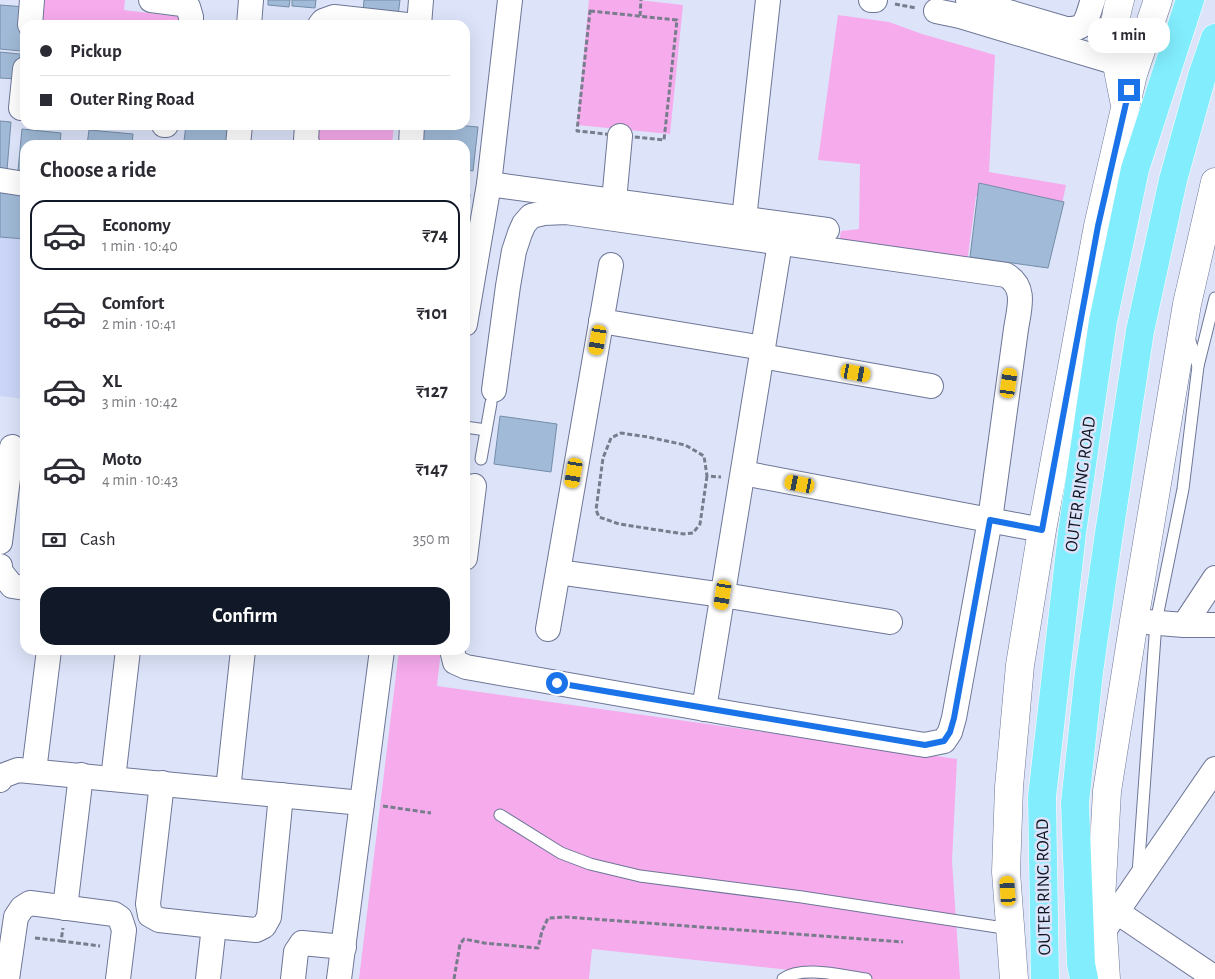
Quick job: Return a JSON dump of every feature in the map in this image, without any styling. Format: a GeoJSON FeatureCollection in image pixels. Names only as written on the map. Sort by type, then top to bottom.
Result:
{"type":"FeatureCollection","features":[{"type":"Feature","properties":{"kind":"main road","name":"OUTER RING ROAD"},"geometry":{"type":"LineString","coordinates":[[1045,979],[1042,797],[1072,533],[1103,322],[1135,169],[1190,0]]}},
{"type":"Feature","properties":{"kind":"main road","name":"OUTER RING ROAD"},"geometry":{"type":"LineString","coordinates":[[1084,979],[1081,964],[1075,803],[1089,672],[1140,331],[1173,180],[1202,76],[1215,38]]}},
{"type":"Feature","properties":{"kind":"street"},"geometry":{"type":"LineString","coordinates":[[30,20],[32,0]]}},
{"type":"Feature","properties":{"kind":"street"},"geometry":{"type":"LineString","coordinates":[[150,0],[182,4],[188,8],[191,20]]}},
{"type":"Feature","properties":{"kind":"street"},"geometry":{"type":"LineString","coordinates":[[249,20],[251,0]]}},
{"type":"Feature","properties":{"kind":"street"},"geometry":{"type":"LineString","coordinates":[[419,20],[421,0]]}},
{"type":"Feature","properties":{"kind":"street"},"geometry":{"type":"LineString","coordinates":[[470,260],[472,234],[489,184],[510,0]]}},
{"type":"Feature","properties":{"kind":"street"},"geometry":{"type":"LineString","coordinates":[[744,219],[768,0]]}},
{"type":"Feature","properties":{"kind":"street"},"geometry":{"type":"LineString","coordinates":[[936,11],[964,5],[1066,30],[1077,30],[1084,26],[1093,0]]}},
{"type":"Feature","properties":{"kind":"street"},"geometry":{"type":"LineString","coordinates":[[1120,0],[1114,36],[1117,63],[1126,107]]}},
{"type":"Feature","properties":{"kind":"street","name":"OUTER RING ROAD"},"geometry":{"type":"LineString","coordinates":[[1014,979],[1006,872],[1008,787],[1020,665],[1042,530],[1098,226],[1133,74],[1158,0]]}},
{"type":"Feature","properties":{"kind":"street"},"geometry":{"type":"LineString","coordinates":[[964,5],[1117,63]]}},
{"type":"Feature","properties":{"kind":"street"},"geometry":{"type":"LineString","coordinates":[[326,20],[334,17],[362,20]]}},
{"type":"Feature","properties":{"kind":"street"},"geometry":{"type":"LineString","coordinates":[[15,108],[20,88]]}},
{"type":"Feature","properties":{"kind":"street"},"geometry":{"type":"LineString","coordinates":[[614,201],[620,136]]}},
{"type":"Feature","properties":{"kind":"street"},"geometry":{"type":"LineString","coordinates":[[0,180],[20,183]]}},
{"type":"Feature","properties":{"kind":"street"},"geometry":{"type":"LineString","coordinates":[[1106,979],[1110,922],[1101,900],[1107,791],[1145,622],[1184,323],[1215,182]]}},
{"type":"Feature","properties":{"kind":"street"},"geometry":{"type":"LineString","coordinates":[[489,184],[827,230]]}},
{"type":"Feature","properties":{"kind":"street"},"geometry":{"type":"LineString","coordinates":[[453,655],[455,662],[466,667],[704,709],[925,745],[944,741],[950,732],[954,718],[990,520],[1020,289],[1015,280],[1006,275],[566,212],[544,213],[531,216],[524,224],[514,251],[492,397]]}},
{"type":"Feature","properties":{"kind":"street"},"geometry":{"type":"LineString","coordinates":[[704,709],[780,243]]}},
{"type":"Feature","properties":{"kind":"street"},"geometry":{"type":"LineString","coordinates":[[548,629],[611,266]]}},
{"type":"Feature","properties":{"kind":"street"},"geometry":{"type":"LineString","coordinates":[[601,321],[931,386]]}},
{"type":"Feature","properties":{"kind":"street"},"geometry":{"type":"LineString","coordinates":[[0,542],[12,447]]}},
{"type":"Feature","properties":{"kind":"street"},"geometry":{"type":"LineString","coordinates":[[742,476],[1042,530]]}},
{"type":"Feature","properties":{"kind":"street"},"geometry":{"type":"LineString","coordinates":[[470,518],[474,486]]}},
{"type":"Feature","properties":{"kind":"street"},"geometry":{"type":"LineString","coordinates":[[0,566],[0,571],[12,586],[20,587]]}},
{"type":"Feature","properties":{"kind":"street"},"geometry":{"type":"LineString","coordinates":[[558,572],[723,595],[890,622]]}},
{"type":"Feature","properties":{"kind":"street"},"geometry":{"type":"LineString","coordinates":[[1184,625],[1215,578]]}},
{"type":"Feature","properties":{"kind":"street"},"geometry":{"type":"LineString","coordinates":[[1145,622],[1184,625],[1215,624]]}},
{"type":"Feature","properties":{"kind":"street"},"geometry":{"type":"LineString","coordinates":[[34,772],[48,655]]}},
{"type":"Feature","properties":{"kind":"street"},"geometry":{"type":"LineString","coordinates":[[114,779],[127,655]]}},
{"type":"Feature","properties":{"kind":"street"},"geometry":{"type":"LineString","coordinates":[[228,790],[242,655]]}},
{"type":"Feature","properties":{"kind":"street"},"geometry":{"type":"LineString","coordinates":[[339,979],[381,655]]}},
{"type":"Feature","properties":{"kind":"street"},"geometry":{"type":"LineString","coordinates":[[1110,922],[1215,769]]}},
{"type":"Feature","properties":{"kind":"street"},"geometry":{"type":"LineString","coordinates":[[0,780],[2,776],[18,770],[362,803]]}},
{"type":"Feature","properties":{"kind":"street"},"geometry":{"type":"LineString","coordinates":[[65,908],[81,775]]}},
{"type":"Feature","properties":{"kind":"street"},"geometry":{"type":"LineString","coordinates":[[162,783],[148,904],[150,915],[159,920],[256,930],[264,926],[269,918],[281,794]]}},
{"type":"Feature","properties":{"kind":"street"},"geometry":{"type":"LineString","coordinates":[[7,979],[16,917],[22,908],[30,903],[114,914],[120,918],[124,930],[118,979]]}},
{"type":"Feature","properties":{"kind":"street"},"geometry":{"type":"LineString","coordinates":[[1110,922],[1215,978]]}},
{"type":"Feature","properties":{"kind":"street"},"geometry":{"type":"LineString","coordinates":[[208,979],[214,926]]}},
{"type":"Feature","properties":{"kind":"street"},"geometry":{"type":"LineString","coordinates":[[293,979],[296,952],[302,943],[344,947]]}},
{"type":"Feature","properties":{"kind":"lane"},"geometry":{"type":"LineString","coordinates":[[1137,883],[1145,622],[1183,489],[1198,366],[1215,298]]}},
{"type":"Feature","properties":{"kind":"lane"},"geometry":{"type":"LineString","coordinates":[[1184,323],[1198,366]]}},
{"type":"Feature","properties":{"kind":"lane"},"geometry":{"type":"LineString","coordinates":[[481,459],[492,397]]}},
{"type":"Feature","properties":{"kind":"lane"},"geometry":{"type":"LineString","coordinates":[[470,428],[486,430]]}},
{"type":"Feature","properties":{"kind":"lane"},"geometry":{"type":"LineString","coordinates":[[500,815],[561,853],[590,864],[640,876],[802,897],[1010,930]]}},
{"type":"Feature","properties":{"kind":"lane"},"geometry":{"type":"LineString","coordinates":[[783,979],[787,976],[806,972],[866,979]]}},
{"type":"Feature","properties":{"kind":"path"},"geometry":{"type":"LineString","coordinates":[[640,16],[642,0]]}},
{"type":"Feature","properties":{"kind":"path"},"geometry":{"type":"LineString","coordinates":[[873,0],[936,11]]}},
{"type":"Feature","properties":{"kind":"path"},"geometry":{"type":"LineString","coordinates":[[590,11],[677,20],[664,140],[620,136],[577,131],[590,11]]}},
{"type":"Feature","properties":{"kind":"path"},"geometry":{"type":"LineString","coordinates":[[620,433],[685,445],[704,456],[707,476],[700,524],[693,533],[684,534],[619,524],[599,517],[596,510],[603,458],[610,438],[620,433]]}},
{"type":"Feature","properties":{"kind":"path"},"geometry":{"type":"LineString","coordinates":[[707,476],[742,476]]}},
{"type":"Feature","properties":{"kind":"path"},"geometry":{"type":"LineString","coordinates":[[362,803],[431,813]]}},
{"type":"Feature","properties":{"kind":"path"},"geometry":{"type":"LineString","coordinates":[[61,941],[65,908]]}},
{"type":"Feature","properties":{"kind":"path"},"geometry":{"type":"LineString","coordinates":[[454,979],[460,944],[464,940],[538,948],[542,931],[548,918],[903,942]]}},
{"type":"Feature","properties":{"kind":"path"},"geometry":{"type":"LineString","coordinates":[[28,937],[103,946],[102,954]]}},
{"type":"Feature","properties":{"kind":"shaded area"},"geometry":{"type":"Polygon","coordinates":[[[44,0],[125,0],[124,10],[181,17],[181,20],[42,20],[44,0]]]}},
{"type":"Feature","properties":{"kind":"shaded area"},"geometry":{"type":"Polygon","coordinates":[[[589,0],[638,0],[683,5],[670,134],[577,125],[589,0]]]}},
{"type":"Feature","properties":{"kind":"shaded area"},"geometry":{"type":"Polygon","coordinates":[[[838,15],[889,22],[922,34],[995,55],[989,172],[1066,185],[1060,214],[976,196],[966,270],[838,250],[841,231],[859,229],[860,164],[818,160],[838,15]]]}},
{"type":"Feature","properties":{"kind":"shaded area"},"geometry":{"type":"Polygon","coordinates":[[[314,130],[394,130],[392,140],[313,140],[314,130]]]}},
{"type":"Feature","properties":{"kind":"shaded area"},"geometry":{"type":"Polygon","coordinates":[[[0,237],[20,239],[20,398],[0,396],[0,237]]]}},
{"type":"Feature","properties":{"kind":"shaded area"},"geometry":{"type":"Polygon","coordinates":[[[398,655],[440,655],[437,686],[957,759],[952,861],[960,979],[874,979],[592,949],[589,979],[359,979],[398,655]]]}},
{"type":"Feature","properties":{"kind":"building"},"geometry":{"type":"Polygon","coordinates":[[[268,0],[290,0],[289,7],[268,5],[268,0]]]}},
{"type":"Feature","properties":{"kind":"building"},"geometry":{"type":"Polygon","coordinates":[[[292,0],[316,0],[315,8],[292,6],[292,0]]]}},
{"type":"Feature","properties":{"kind":"building"},"geometry":{"type":"Polygon","coordinates":[[[364,0],[400,0],[398,16],[363,13],[364,0]]]}},
{"type":"Feature","properties":{"kind":"building"},"geometry":{"type":"Polygon","coordinates":[[[0,5],[26,7],[25,20],[20,20],[20,51],[0,49],[0,5]]]}},
{"type":"Feature","properties":{"kind":"building"},"geometry":{"type":"Polygon","coordinates":[[[0,52],[20,54],[18,79],[0,78],[0,52]]]}},
{"type":"Feature","properties":{"kind":"building"},"geometry":{"type":"Polygon","coordinates":[[[0,121],[11,122],[7,170],[0,169],[0,121]]]}},
{"type":"Feature","properties":{"kind":"building"},"geometry":{"type":"Polygon","coordinates":[[[470,126],[478,127],[473,171],[470,171],[470,140],[420,140],[422,130],[470,130],[470,126]]]}},
{"type":"Feature","properties":{"kind":"building"},"geometry":{"type":"Polygon","coordinates":[[[22,130],[61,133],[60,140],[21,140],[22,130]]]}},
{"type":"Feature","properties":{"kind":"building"},"geometry":{"type":"Polygon","coordinates":[[[89,130],[133,134],[132,140],[88,140],[89,130]]]}},
{"type":"Feature","properties":{"kind":"building"},"geometry":{"type":"Polygon","coordinates":[[[185,130],[236,130],[236,140],[184,140],[185,130]]]}},
{"type":"Feature","properties":{"kind":"building"},"geometry":{"type":"Polygon","coordinates":[[[20,150],[20,181],[17,181],[20,150]]]}},
{"type":"Feature","properties":{"kind":"building"},"geometry":{"type":"Polygon","coordinates":[[[979,183],[1064,202],[1048,268],[970,257],[979,183]]]}},
{"type":"Feature","properties":{"kind":"building"},"geometry":{"type":"Polygon","coordinates":[[[0,190],[20,192],[20,239],[0,237],[0,190]]]}},
{"type":"Feature","properties":{"kind":"building"},"geometry":{"type":"Polygon","coordinates":[[[500,416],[557,424],[551,472],[494,464],[500,416]]]}},
{"type":"Feature","properties":{"kind":"route"},"geometry":{"type":"LineString","coordinates":[[557,683],[925,745],[944,741],[950,732],[954,718],[990,520],[1042,530],[1098,226],[1129,90]]}}]}
